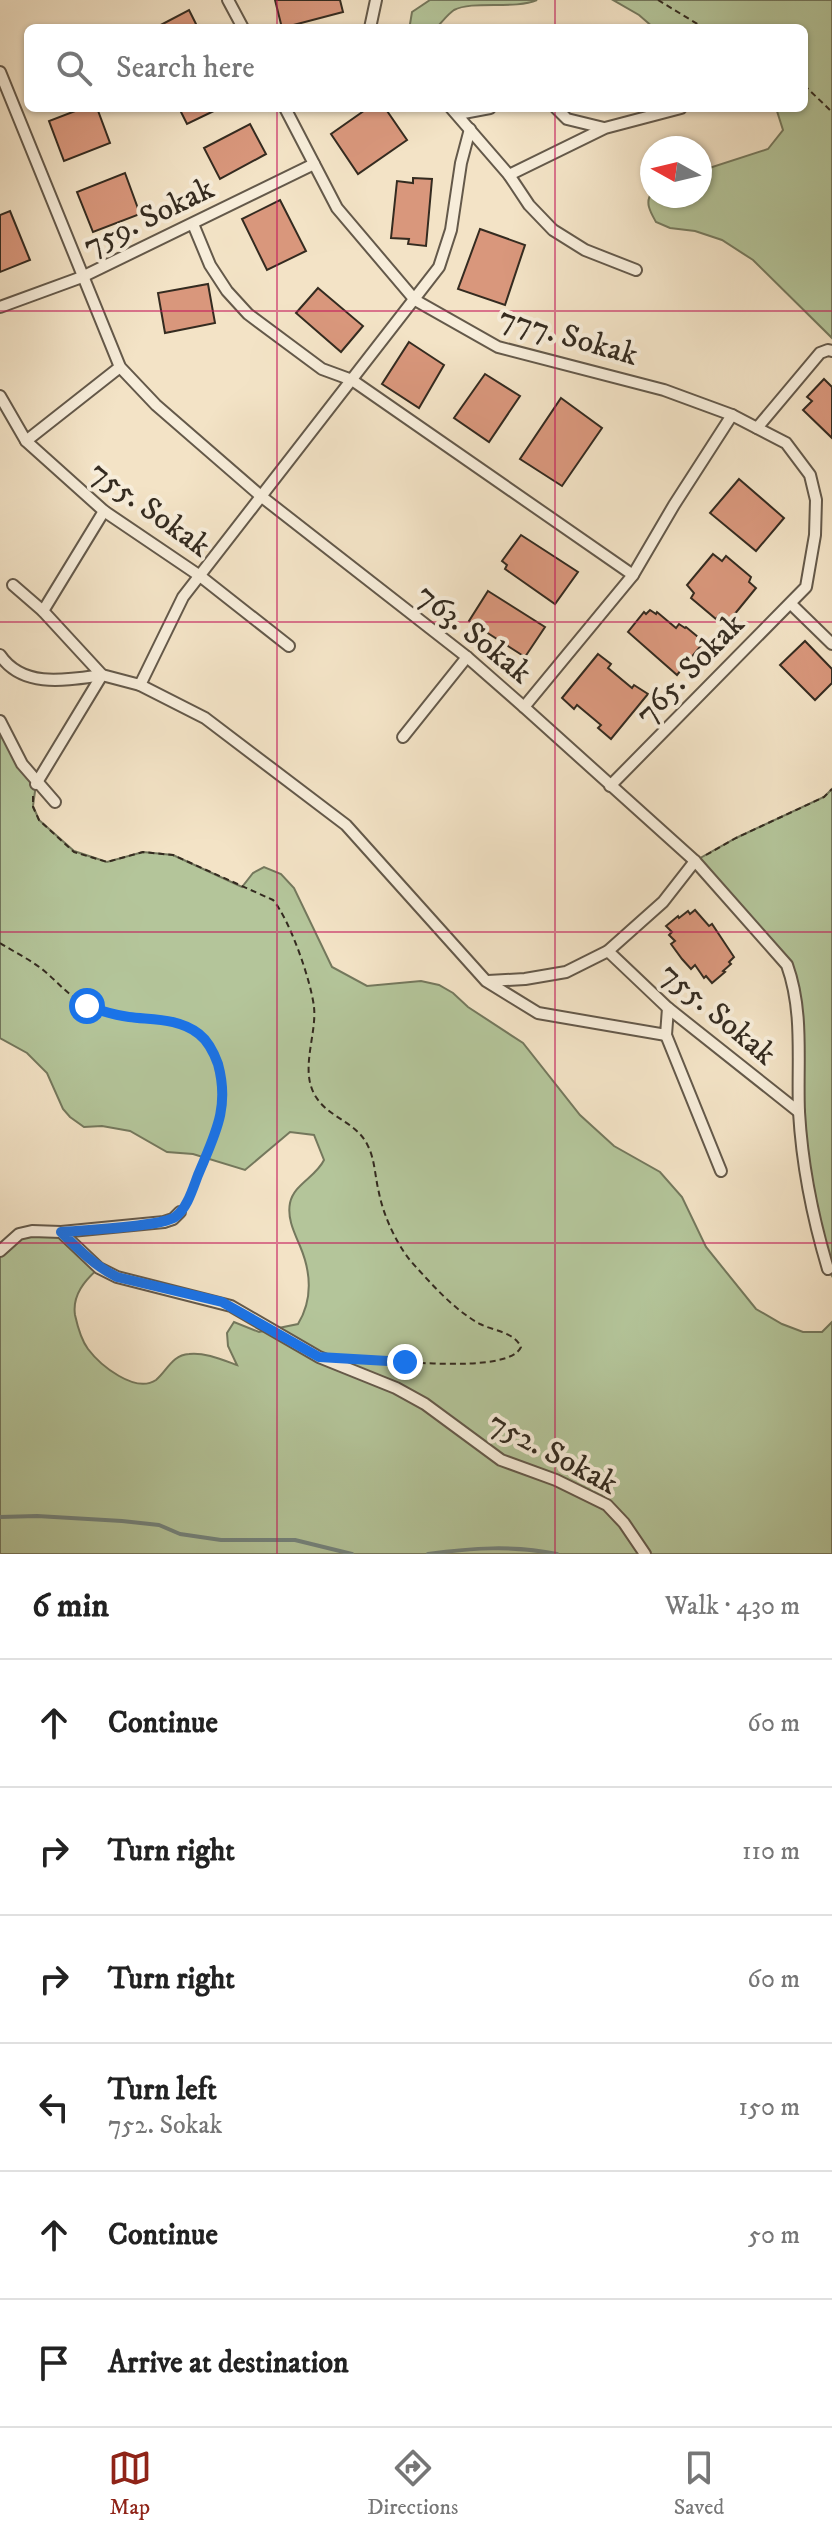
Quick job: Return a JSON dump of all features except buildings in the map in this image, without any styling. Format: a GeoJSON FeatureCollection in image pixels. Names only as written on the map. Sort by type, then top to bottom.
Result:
{"type":"FeatureCollection","features":[{"type":"Feature","properties":{"kind":"street"},"geometry":{"type":"LineString","coordinates":[[228,0],[241,24]]}},
{"type":"Feature","properties":{"kind":"street"},"geometry":{"type":"LineString","coordinates":[[371,24],[376,0]]}},
{"type":"Feature","properties":{"kind":"street","name":"763. Sokak"},"geometry":{"type":"LineString","coordinates":[[0,72],[120,367],[156,405],[262,497],[467,657],[524,707],[695,861],[787,965],[794,985],[797,1010],[799,1112],[807,1172],[828,1269]]}},
{"type":"Feature","properties":{"kind":"street","name":"777. Sokak"},"geometry":{"type":"LineString","coordinates":[[287,112],[337,208],[415,300],[498,347],[664,390],[732,415],[786,443],[810,475],[816,500],[806,587]]}},
{"type":"Feature","properties":{"kind":"street"},"geometry":{"type":"LineString","coordinates":[[455,112],[509,175],[529,205],[553,230],[585,250],[636,270]]}},
{"type":"Feature","properties":{"kind":"street"},"geometry":{"type":"LineString","coordinates":[[560,112],[567,119],[605,128]]}},
{"type":"Feature","properties":{"kind":"street"},"geometry":{"type":"LineString","coordinates":[[509,175],[605,128],[666,112]]}},
{"type":"Feature","properties":{"kind":"street"},"geometry":{"type":"LineString","coordinates":[[140,685],[183,597],[439,267],[470,129]]}},
{"type":"Feature","properties":{"kind":"street","name":"759. Sokak"},"geometry":{"type":"LineString","coordinates":[[0,307],[82,277],[314,164]]}},
{"type":"Feature","properties":{"kind":"street"},"geometry":{"type":"LineString","coordinates":[[193,224],[210,265],[227,291],[248,314],[322,369],[352,380],[633,575]]}},
{"type":"Feature","properties":{"kind":"street"},"geometry":{"type":"LineString","coordinates":[[757,428],[820,353],[832,351]]}},
{"type":"Feature","properties":{"kind":"street"},"geometry":{"type":"LineString","coordinates":[[26,441],[120,367]]}},
{"type":"Feature","properties":{"kind":"street","name":"755. Sokak"},"geometry":{"type":"LineString","coordinates":[[0,396],[26,441],[104,511],[200,576],[289,646]]}},
{"type":"Feature","properties":{"kind":"street"},"geometry":{"type":"LineString","coordinates":[[524,707],[633,575],[732,415]]}},
{"type":"Feature","properties":{"kind":"street"},"geometry":{"type":"LineString","coordinates":[[43,611],[104,511]]}},
{"type":"Feature","properties":{"kind":"street"},"geometry":{"type":"LineString","coordinates":[[13,585],[43,611],[102,675]]}},
{"type":"Feature","properties":{"kind":"street","name":"765. Sokak"},"geometry":{"type":"LineString","coordinates":[[610,786],[806,587]]}},
{"type":"Feature","properties":{"kind":"street"},"geometry":{"type":"LineString","coordinates":[[791,604],[832,644]]}},
{"type":"Feature","properties":{"kind":"street"},"geometry":{"type":"LineString","coordinates":[[0,655],[14,671],[29,677],[70,679],[102,675],[140,685],[205,718],[346,825],[486,981],[538,1013],[666,1035]]}},
{"type":"Feature","properties":{"kind":"street"},"geometry":{"type":"LineString","coordinates":[[403,737],[467,657]]}},
{"type":"Feature","properties":{"kind":"street"},"geometry":{"type":"LineString","coordinates":[[36,784],[102,675]]}},
{"type":"Feature","properties":{"kind":"street"},"geometry":{"type":"LineString","coordinates":[[0,721],[22,764],[36,784],[55,802]]}},
{"type":"Feature","properties":{"kind":"street"},"geometry":{"type":"LineString","coordinates":[[486,981],[566,972],[608,951],[663,902],[695,861]]}},
{"type":"Feature","properties":{"kind":"street","name":"755. Sokak"},"geometry":{"type":"LineString","coordinates":[[608,951],[668,1008],[799,1112]]}},
{"type":"Feature","properties":{"kind":"street"},"geometry":{"type":"LineString","coordinates":[[668,1008],[666,1035],[721,1171]]}},
{"type":"Feature","properties":{"kind":"street"},"geometry":{"type":"LineString","coordinates":[[0,1251],[19,1234],[32,1231],[61,1232],[164,1222],[180,1212]]}},
{"type":"Feature","properties":{"kind":"street","name":"752. Sokak"},"geometry":{"type":"LineString","coordinates":[[61,1232],[99,1268],[117,1277],[231,1306],[319,1357],[396,1388],[425,1404],[501,1460],[556,1480],[607,1505],[624,1523],[645,1554]]}},
{"type":"Feature","properties":{"kind":"path"},"geometry":{"type":"LineString","coordinates":[[658,0],[697,24]]}},
{"type":"Feature","properties":{"kind":"path"},"geometry":{"type":"LineString","coordinates":[[808,89],[832,112]]}},
{"type":"Feature","properties":{"kind":"path"},"geometry":{"type":"LineString","coordinates":[[36,784],[33,807],[39,820],[74,852],[107,862],[143,852],[173,855],[273,900],[282,910],[297,948],[314,1009],[309,1060],[314,1095],[359,1130],[368,1145],[379,1196],[394,1233],[413,1265],[457,1308],[479,1324],[513,1337],[521,1347],[512,1357],[473,1363],[348,1358]]}},
{"type":"Feature","properties":{"kind":"path"},"geometry":{"type":"LineString","coordinates":[[695,861],[824,797],[832,789]]}},
{"type":"Feature","properties":{"kind":"path"},"geometry":{"type":"LineString","coordinates":[[0,943],[39,966],[87,1006],[106,1013],[185,1025],[200,1035],[214,1053],[223,1084],[223,1108],[199,1174],[180,1212]]}},
{"type":"Feature","properties":{"kind":"green space"},"geometry":{"type":"Polygon","coordinates":[[[430,0],[537,0],[462,7],[454,10],[440,24],[410,24],[412,12],[430,0]]]}},
{"type":"Feature","properties":{"kind":"green space"},"geometry":{"type":"Polygon","coordinates":[[[613,0],[832,0],[832,338],[753,260],[722,240],[656,222],[649,208],[712,208],[712,167],[768,149],[783,130],[777,112],[808,112],[808,24],[649,24],[613,0]]]}},
{"type":"Feature","properties":{"kind":"green space"},"geometry":{"type":"Polygon","coordinates":[[[0,721],[36,784],[33,806],[39,820],[74,851],[107,862],[143,852],[173,855],[242,887],[253,873],[264,867],[281,874],[294,888],[332,967],[367,986],[421,981],[439,985],[453,993],[468,1007],[523,1043],[580,1115],[614,1146],[660,1172],[682,1197],[706,1247],[756,1309],[803,1332],[822,1332],[832,1322],[832,1554],[0,1554],[0,1251],[19,1234],[61,1232],[99,1268],[84,1283],[78,1295],[76,1319],[88,1349],[109,1370],[128,1381],[148,1383],[156,1380],[174,1360],[189,1354],[207,1355],[237,1365],[228,1346],[227,1333],[234,1322],[259,1332],[298,1324],[303,1315],[308,1295],[308,1276],[289,1209],[292,1196],[324,1160],[314,1135],[290,1132],[245,1170],[193,1154],[167,1152],[130,1131],[102,1126],[84,1127],[63,1109],[47,1073],[27,1053],[0,1038],[0,721]]]}},
{"type":"Feature","properties":{"kind":"green space"},"geometry":{"type":"Polygon","coordinates":[[[832,789],[832,1276],[807,1172],[800,1066],[787,965],[695,861],[824,797],[832,789]]]}},
{"type":"Feature","properties":{"kind":"waterway"},"geometry":{"type":"LineString","coordinates":[[0,1517],[122,1521],[159,1525],[180,1534],[221,1540],[295,1540],[352,1554]]}},
{"type":"Feature","properties":{"kind":"waterway"},"geometry":{"type":"LineString","coordinates":[[428,1554],[492,1548],[557,1554]]}},
{"type":"Feature","properties":{"kind":"route"},"geometry":{"type":"LineString","coordinates":[[87,1006],[106,1013],[185,1025],[200,1035],[214,1053],[223,1084],[223,1108],[194,1186],[173,1219],[134,1226],[61,1232],[99,1268],[117,1277],[222,1302],[319,1357],[405,1362]]}}]}
